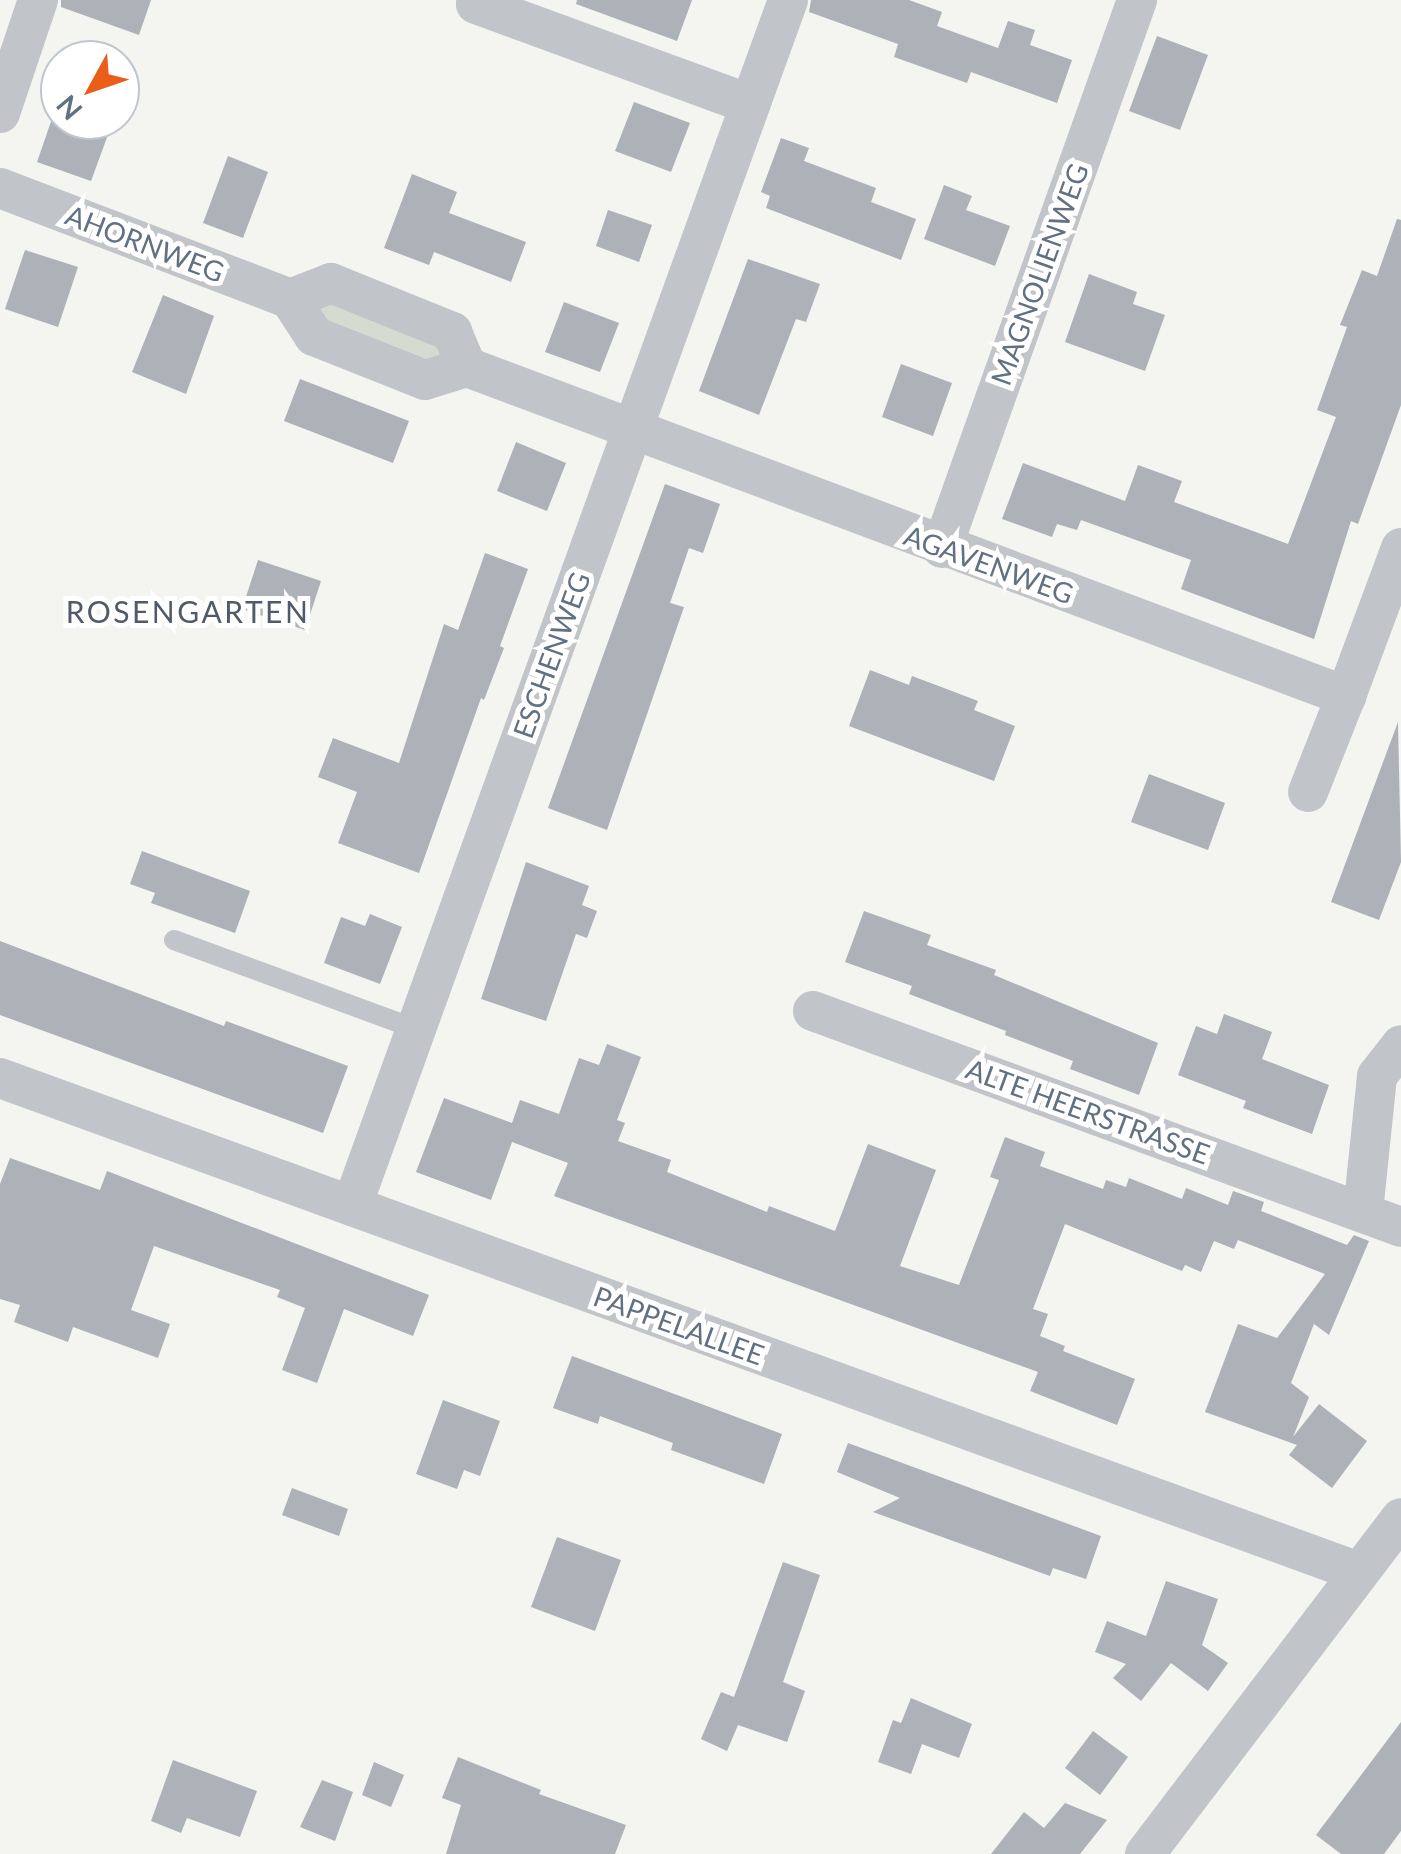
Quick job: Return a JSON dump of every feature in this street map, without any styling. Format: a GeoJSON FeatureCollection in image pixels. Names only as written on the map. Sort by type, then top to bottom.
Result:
{"type":"FeatureCollection","features":[{"type":"Feature","properties":{"kind":"street"},"geometry":{"type":"LineString","coordinates":[[0,113],[38,0]]}},
{"type":"Feature","properties":{"kind":"street"},"geometry":{"type":"LineString","coordinates":[[478,0],[476,4],[750,104]]}},
{"type":"Feature","properties":{"kind":"street","name":"ESCHENWEG"},"geometry":{"type":"LineString","coordinates":[[352,1206],[788,0]]}},
{"type":"Feature","properties":{"kind":"street","name":"MAGNOLIENWEG"},"geometry":{"type":"LineString","coordinates":[[942,548],[1136,0]]}},
{"type":"Feature","properties":{"kind":"street","name":"AHORNWEG"},"geometry":{"type":"LineString","coordinates":[[0,188],[290,298]]}},
{"type":"Feature","properties":{"kind":"street"},"geometry":{"type":"LineString","coordinates":[[467,367],[452,332],[331,283],[290,298],[314,336],[425,380],[467,367],[634,427]]}},
{"type":"Feature","properties":{"kind":"street","name":"AGAVENWEG"},"geometry":{"type":"LineString","coordinates":[[634,427],[942,548],[1346,696]]}},
{"type":"Feature","properties":{"kind":"street"},"geometry":{"type":"LineString","coordinates":[[1308,792],[1401,548]]}},
{"type":"Feature","properties":{"kind":"street","name":"ALTE HEERSTRASSE"},"geometry":{"type":"LineString","coordinates":[[813,1011],[1401,1227]]}},
{"type":"Feature","properties":{"kind":"street"},"geometry":{"type":"LineString","coordinates":[[1362,1212],[1377,1076],[1401,1045]]}},
{"type":"Feature","properties":{"kind":"street","name":"PAPPELALLEE"},"geometry":{"type":"LineString","coordinates":[[0,1078],[1359,1572]]}},
{"type":"Feature","properties":{"kind":"street"},"geometry":{"type":"LineString","coordinates":[[1145,1854],[1401,1518]]}},
{"type":"Feature","properties":{"kind":"lane"},"geometry":{"type":"LineString","coordinates":[[174,940],[416,1028]]}},
{"type":"Feature","properties":{"kind":"shaded area"},"geometry":{"type":"Polygon","coordinates":[[[327,301],[444,350],[438,363],[321,322],[318,304],[327,301]]]}},
{"type":"Feature","properties":{"kind":"building"},"geometry":{"type":"Polygon","coordinates":[[[61,0],[151,0],[139,35],[61,7],[61,0]]]}},
{"type":"Feature","properties":{"kind":"building"},"geometry":{"type":"Polygon","coordinates":[[[577,0],[692,0],[677,41],[576,4],[577,0]]]}},
{"type":"Feature","properties":{"kind":"building"},"geometry":{"type":"Polygon","coordinates":[[[811,0],[909,0],[942,12],[937,26],[998,48],[1008,21],[1035,30],[1030,45],[1072,60],[1057,103],[971,72],[967,83],[894,57],[898,44],[809,12],[811,0]]]}},
{"type":"Feature","properties":{"kind":"building"},"geometry":{"type":"Polygon","coordinates":[[[1157,36],[1208,55],[1180,130],[1129,111],[1157,36]]]}},
{"type":"Feature","properties":{"kind":"building"},"geometry":{"type":"Polygon","coordinates":[[[634,102],[690,123],[671,172],[615,151],[634,102]]]}},
{"type":"Feature","properties":{"kind":"building"},"geometry":{"type":"Polygon","coordinates":[[[781,138],[809,148],[804,161],[876,188],[871,202],[916,219],[901,260],[766,208],[770,196],[761,192],[781,138]]]}},
{"type":"Feature","properties":{"kind":"building"},"geometry":{"type":"Polygon","coordinates":[[[45,140],[106,140],[91,181],[37,162],[45,140]]]}},
{"type":"Feature","properties":{"kind":"building"},"geometry":{"type":"Polygon","coordinates":[[[228,156],[268,172],[243,238],[203,223],[228,156]]]}},
{"type":"Feature","properties":{"kind":"building"},"geometry":{"type":"Polygon","coordinates":[[[412,174],[457,192],[449,213],[526,242],[511,282],[434,252],[429,265],[384,248],[412,174]]]}},
{"type":"Feature","properties":{"kind":"building"},"geometry":{"type":"Polygon","coordinates":[[[944,185],[972,196],[966,210],[1010,226],[995,266],[924,239],[944,185]]]}},
{"type":"Feature","properties":{"kind":"building"},"geometry":{"type":"Polygon","coordinates":[[[608,210],[652,225],[639,262],[596,246],[608,210]]]}},
{"type":"Feature","properties":{"kind":"building"},"geometry":{"type":"Polygon","coordinates":[[[1397,219],[1401,220],[1401,405],[1358,524],[1351,521],[1314,639],[1181,589],[1191,560],[1081,520],[1077,530],[1057,524],[1052,537],[1002,519],[1023,463],[1125,501],[1138,465],[1182,481],[1174,502],[1288,544],[1336,417],[1317,410],[1347,327],[1340,325],[1362,270],[1377,276],[1397,219]]]}},
{"type":"Feature","properties":{"kind":"building"},"geometry":{"type":"Polygon","coordinates":[[[25,250],[78,267],[58,327],[5,309],[25,250]]]}},
{"type":"Feature","properties":{"kind":"building"},"geometry":{"type":"Polygon","coordinates":[[[748,259],[820,284],[806,322],[796,319],[759,415],[699,391],[748,259]]]}},
{"type":"Feature","properties":{"kind":"building"},"geometry":{"type":"Polygon","coordinates":[[[1089,274],[1137,292],[1133,304],[1165,315],[1145,371],[1065,342],[1089,274]]]}},
{"type":"Feature","properties":{"kind":"building"},"geometry":{"type":"Polygon","coordinates":[[[163,295],[214,316],[186,394],[132,372],[163,295]]]}},
{"type":"Feature","properties":{"kind":"building"},"geometry":{"type":"Polygon","coordinates":[[[564,302],[619,323],[600,372],[545,352],[564,302]]]}},
{"type":"Feature","properties":{"kind":"building"},"geometry":{"type":"Polygon","coordinates":[[[901,364],[952,383],[933,436],[882,417],[901,364]]]}},
{"type":"Feature","properties":{"kind":"building"},"geometry":{"type":"Polygon","coordinates":[[[300,379],[409,421],[393,463],[284,421],[300,379]]]}},
{"type":"Feature","properties":{"kind":"building"},"geometry":{"type":"Polygon","coordinates":[[[516,442],[566,463],[547,511],[497,491],[516,442]]]}},
{"type":"Feature","properties":{"kind":"building"},"geometry":{"type":"Polygon","coordinates":[[[665,484],[720,504],[703,553],[689,548],[670,603],[684,607],[607,830],[548,808],[665,484]]]}},
{"type":"Feature","properties":{"kind":"building"},"geometry":{"type":"Polygon","coordinates":[[[485,553],[528,569],[500,646],[504,648],[484,700],[481,698],[419,873],[338,843],[357,792],[318,777],[333,738],[399,763],[444,624],[458,630],[485,553]]]}},
{"type":"Feature","properties":{"kind":"building"},"geometry":{"type":"Polygon","coordinates":[[[258,560],[321,581],[305,630],[242,609],[258,560]]]}},
{"type":"Feature","properties":{"kind":"building"},"geometry":{"type":"Polygon","coordinates":[[[870,670],[909,685],[912,676],[978,701],[974,710],[1015,726],[994,781],[849,726],[870,670]]]}},
{"type":"Feature","properties":{"kind":"building"},"geometry":{"type":"Polygon","coordinates":[[[1398,722],[1401,862],[1379,920],[1331,902],[1398,722]]]}},
{"type":"Feature","properties":{"kind":"building"},"geometry":{"type":"Polygon","coordinates":[[[1149,774],[1225,803],[1208,850],[1131,822],[1149,774]]]}},
{"type":"Feature","properties":{"kind":"building"},"geometry":{"type":"Polygon","coordinates":[[[142,851],[250,891],[235,933],[151,903],[155,893],[130,884],[142,851]]]}},
{"type":"Feature","properties":{"kind":"building"},"geometry":{"type":"Polygon","coordinates":[[[526,862],[589,886],[582,905],[597,911],[587,938],[576,934],[546,1021],[481,999],[526,862]]]}},
{"type":"Feature","properties":{"kind":"building"},"geometry":{"type":"Polygon","coordinates":[[[864,911],[931,935],[927,945],[996,970],[994,975],[1158,1043],[1139,1095],[1070,1069],[1073,1061],[1005,1035],[1006,1031],[909,994],[912,986],[845,962],[864,911]]]}},
{"type":"Feature","properties":{"kind":"building"},"geometry":{"type":"Polygon","coordinates":[[[370,914],[402,927],[380,984],[324,963],[341,917],[365,926],[370,914]]]}},
{"type":"Feature","properties":{"kind":"building"},"geometry":{"type":"Polygon","coordinates":[[[0,941],[224,1026],[226,1021],[348,1066],[323,1133],[0,1015],[0,941]]]}},
{"type":"Feature","properties":{"kind":"building"},"geometry":{"type":"Polygon","coordinates":[[[1224,1014],[1272,1032],[1262,1059],[1329,1085],[1312,1134],[1243,1108],[1246,1101],[1178,1075],[1196,1026],[1217,1034],[1224,1014]]]}},
{"type":"Feature","properties":{"kind":"building"},"geometry":{"type":"Polygon","coordinates":[[[607,1044],[641,1057],[617,1120],[625,1123],[618,1141],[671,1160],[667,1172],[767,1212],[769,1206],[835,1231],[868,1144],[936,1170],[900,1266],[959,1285],[999,1180],[990,1177],[1005,1137],[1045,1152],[1040,1166],[1103,1189],[1106,1180],[1126,1187],[1129,1178],[1182,1199],[1186,1188],[1228,1205],[1233,1191],[1264,1202],[1261,1211],[1347,1245],[1354,1235],[1369,1241],[1329,1335],[1314,1324],[1291,1383],[1309,1397],[1293,1437],[1319,1404],[1367,1441],[1332,1488],[1289,1455],[1297,1445],[1205,1412],[1238,1324],[1277,1338],[1325,1274],[1238,1240],[1234,1249],[1214,1241],[1201,1272],[1185,1265],[1182,1271],[1065,1224],[1033,1309],[1048,1314],[1040,1336],[1065,1346],[1063,1351],[1135,1379],[1117,1425],[1030,1391],[1038,1372],[554,1196],[568,1163],[512,1142],[491,1200],[416,1172],[444,1098],[512,1123],[520,1100],[559,1114],[579,1058],[599,1065],[607,1044]]]}},
{"type":"Feature","properties":{"kind":"building"},"geometry":{"type":"Polygon","coordinates":[[[10,1158],[100,1190],[107,1171],[429,1295],[413,1336],[344,1309],[317,1383],[282,1370],[305,1308],[277,1297],[280,1290],[154,1246],[131,1310],[170,1324],[158,1358],[73,1327],[68,1342],[14,1322],[20,1305],[0,1299],[0,1184],[10,1158]]]}},
{"type":"Feature","properties":{"kind":"building"},"geometry":{"type":"Polygon","coordinates":[[[572,1356],[782,1434],[764,1484],[671,1450],[673,1443],[600,1416],[598,1424],[553,1408],[572,1356]]]}},
{"type":"Feature","properties":{"kind":"building"},"geometry":{"type":"Polygon","coordinates":[[[443,1400],[500,1421],[480,1476],[464,1470],[457,1489],[416,1474],[443,1400]]]}},
{"type":"Feature","properties":{"kind":"building"},"geometry":{"type":"Polygon","coordinates":[[[848,1443],[1101,1536],[1086,1579],[1053,1568],[1050,1576],[873,1512],[900,1498],[837,1472],[848,1443]]]}},
{"type":"Feature","properties":{"kind":"building"},"geometry":{"type":"Polygon","coordinates":[[[292,1488],[348,1509],[339,1536],[282,1515],[292,1488]]]}},
{"type":"Feature","properties":{"kind":"building"},"geometry":{"type":"Polygon","coordinates":[[[557,1537],[621,1560],[595,1631],[531,1607],[557,1537]]]}},
{"type":"Feature","properties":{"kind":"building"},"geometry":{"type":"Polygon","coordinates":[[[783,1562],[820,1575],[783,1682],[805,1691],[787,1742],[738,1725],[727,1751],[701,1739],[721,1692],[734,1697],[783,1562]]]}},
{"type":"Feature","properties":{"kind":"building"},"geometry":{"type":"Polygon","coordinates":[[[1166,1581],[1218,1599],[1202,1645],[1228,1663],[1208,1691],[1171,1663],[1141,1701],[1113,1678],[1126,1664],[1095,1652],[1107,1621],[1146,1636],[1166,1581]]]}},
{"type":"Feature","properties":{"kind":"building"},"geometry":{"type":"Polygon","coordinates":[[[911,1698],[972,1724],[959,1758],[922,1744],[911,1774],[878,1762],[893,1720],[901,1723],[911,1698]]]}},
{"type":"Feature","properties":{"kind":"building"},"geometry":{"type":"Polygon","coordinates":[[[1401,1722],[1401,1831],[1384,1854],[1341,1854],[1316,1835],[1401,1722]]]}},
{"type":"Feature","properties":{"kind":"building"},"geometry":{"type":"Polygon","coordinates":[[[1093,1731],[1128,1757],[1100,1795],[1065,1768],[1093,1731]]]}},
{"type":"Feature","properties":{"kind":"building"},"geometry":{"type":"Polygon","coordinates":[[[458,1757],[541,1790],[539,1794],[626,1825],[615,1854],[446,1854],[461,1805],[442,1798],[458,1757]]]}},
{"type":"Feature","properties":{"kind":"building"},"geometry":{"type":"Polygon","coordinates":[[[173,1760],[257,1791],[240,1837],[187,1818],[181,1833],[151,1821],[173,1760]]]}},
{"type":"Feature","properties":{"kind":"building"},"geometry":{"type":"Polygon","coordinates":[[[374,1762],[404,1775],[391,1807],[362,1795],[374,1762]]]}},
{"type":"Feature","properties":{"kind":"building"},"geometry":{"type":"Polygon","coordinates":[[[322,1780],[353,1792],[335,1841],[300,1827],[322,1780]]]}},
{"type":"Feature","properties":{"kind":"building"},"geometry":{"type":"Polygon","coordinates":[[[1065,1803],[1107,1820],[1080,1854],[991,1854],[1024,1812],[1044,1828],[1065,1803]]]}},
{"type":"Feature","properties":{"kind":"district","name":"ROSENGARTEN"},"geometry":{"type":"Point","coordinates":[188,611]}}]}
